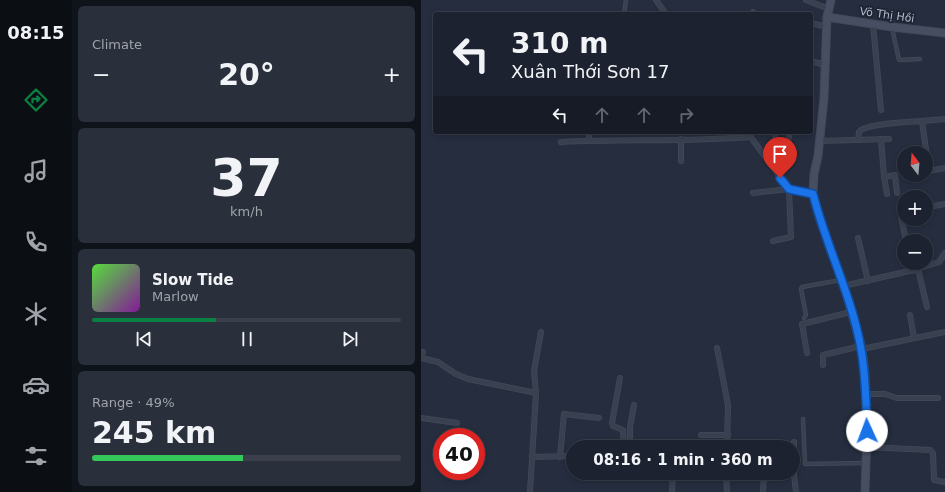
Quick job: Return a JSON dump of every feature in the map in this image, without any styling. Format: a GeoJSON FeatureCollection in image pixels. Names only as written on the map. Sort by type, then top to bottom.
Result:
{"type":"FeatureCollection","features":[{"type":"Feature","properties":{"kind":"street"},"geometry":{"type":"LineString","coordinates":[[656,0],[666,12]]}},
{"type":"Feature","properties":{"kind":"street"},"geometry":{"type":"LineString","coordinates":[[806,0],[829,9]]}},
{"type":"Feature","properties":{"kind":"street"},"geometry":{"type":"LineString","coordinates":[[831,0],[827,17],[824,98],[820,142],[814,174],[813,194],[818,214],[842,283],[861,347],[865,374],[867,447],[865,492]]}},
{"type":"Feature","properties":{"kind":"street"},"geometry":{"type":"LineString","coordinates":[[661,6],[661,12]]}},
{"type":"Feature","properties":{"kind":"street","name":"Võ Thị Hồi"},"geometry":{"type":"LineString","coordinates":[[827,17],[945,33]]}},
{"type":"Feature","properties":{"kind":"street"},"geometry":{"type":"LineString","coordinates":[[813,24],[827,27]]}},
{"type":"Feature","properties":{"kind":"street"},"geometry":{"type":"LineString","coordinates":[[873,24],[881,110]]}},
{"type":"Feature","properties":{"kind":"street"},"geometry":{"type":"LineString","coordinates":[[813,61],[825,66]]}},
{"type":"Feature","properties":{"kind":"street"},"geometry":{"type":"LineString","coordinates":[[858,140],[859,131],[865,127],[945,119]]}},
{"type":"Feature","properties":{"kind":"street"},"geometry":{"type":"LineString","coordinates":[[922,121],[929,171],[945,168]]}},
{"type":"Feature","properties":{"kind":"street"},"geometry":{"type":"LineString","coordinates":[[589,134],[589,141]]}},
{"type":"Feature","properties":{"kind":"street"},"geometry":{"type":"LineString","coordinates":[[749,134],[789,189],[791,237],[773,241]]}},
{"type":"Feature","properties":{"kind":"street"},"geometry":{"type":"LineString","coordinates":[[780,178],[790,134]]}},
{"type":"Feature","properties":{"kind":"street"},"geometry":{"type":"LineString","coordinates":[[561,142],[681,139],[713,140],[751,137]]}},
{"type":"Feature","properties":{"kind":"street"},"geometry":{"type":"LineString","coordinates":[[681,139],[681,161]]}},
{"type":"Feature","properties":{"kind":"street"},"geometry":{"type":"LineString","coordinates":[[881,139],[887,194]]}},
{"type":"Feature","properties":{"kind":"street"},"geometry":{"type":"LineString","coordinates":[[820,142],[889,139]]}},
{"type":"Feature","properties":{"kind":"street"},"geometry":{"type":"LineString","coordinates":[[884,177],[895,175],[897,193]]}},
{"type":"Feature","properties":{"kind":"street"},"geometry":{"type":"LineString","coordinates":[[753,193],[789,189],[813,194]]}},
{"type":"Feature","properties":{"kind":"street"},"geometry":{"type":"LineString","coordinates":[[933,206],[945,204]]}},
{"type":"Feature","properties":{"kind":"street"},"geometry":{"type":"LineString","coordinates":[[858,238],[867,281]]}},
{"type":"Feature","properties":{"kind":"street"},"geometry":{"type":"LineString","coordinates":[[933,264],[939,262],[945,253]]}},
{"type":"Feature","properties":{"kind":"street"},"geometry":{"type":"LineString","coordinates":[[842,283],[867,281],[915,270],[927,308]]}},
{"type":"Feature","properties":{"kind":"street"},"geometry":{"type":"LineString","coordinates":[[807,353],[802,324],[851,312]]}},
{"type":"Feature","properties":{"kind":"street"},"geometry":{"type":"LineString","coordinates":[[909,315],[914,338]]}},
{"type":"Feature","properties":{"kind":"street"},"geometry":{"type":"LineString","coordinates":[[530,492],[536,393],[534,371],[541,332]]}},
{"type":"Feature","properties":{"kind":"street"},"geometry":{"type":"LineString","coordinates":[[823,365],[823,354],[945,332]]}},
{"type":"Feature","properties":{"kind":"street"},"geometry":{"type":"LineString","coordinates":[[717,348],[728,405],[728,440]]}},
{"type":"Feature","properties":{"kind":"street"},"geometry":{"type":"LineString","coordinates":[[422,355],[468,379],[536,393]]}},
{"type":"Feature","properties":{"kind":"street"},"geometry":{"type":"LineString","coordinates":[[619,378],[612,423],[613,426],[623,430],[624,440]]}},
{"type":"Feature","properties":{"kind":"street"},"geometry":{"type":"LineString","coordinates":[[865,394],[885,394],[897,398],[937,398]]}},
{"type":"Feature","properties":{"kind":"street"},"geometry":{"type":"LineString","coordinates":[[630,440],[630,427],[634,405]]}},
{"type":"Feature","properties":{"kind":"street"},"geometry":{"type":"LineString","coordinates":[[560,457],[564,414],[599,418]]}},
{"type":"Feature","properties":{"kind":"street"},"geometry":{"type":"LineString","coordinates":[[421,418],[457,423]]}},
{"type":"Feature","properties":{"kind":"street"},"geometry":{"type":"LineString","coordinates":[[701,435],[728,435]]}},
{"type":"Feature","properties":{"kind":"street"},"geometry":{"type":"LineString","coordinates":[[867,447],[930,450],[933,453],[933,478],[936,481],[945,482]]}},
{"type":"Feature","properties":{"kind":"street"},"geometry":{"type":"LineString","coordinates":[[532,457],[566,457]]}},
{"type":"Feature","properties":{"kind":"street"},"geometry":{"type":"LineString","coordinates":[[672,492],[673,480]]}},
{"type":"Feature","properties":{"kind":"street"},"geometry":{"type":"LineString","coordinates":[[726,480],[727,492]]}},
{"type":"Feature","properties":{"kind":"street"},"geometry":{"type":"LineString","coordinates":[[763,492],[764,480]]}},
{"type":"Feature","properties":{"kind":"street"},"geometry":{"type":"LineString","coordinates":[[794,480],[796,492]]}},
{"type":"Feature","properties":{"kind":"lane"},"geometry":{"type":"LineString","coordinates":[[624,12],[626,0]]}},
{"type":"Feature","properties":{"kind":"lane"},"geometry":{"type":"LineString","coordinates":[[892,27],[899,60],[920,59]]}},
{"type":"Feature","properties":{"kind":"lane"},"geometry":{"type":"LineString","coordinates":[[767,161],[776,134]]}},
{"type":"Feature","properties":{"kind":"lane"},"geometry":{"type":"LineString","coordinates":[[804,318],[806,315],[801,289],[802,287],[842,283]]}},
{"type":"Feature","properties":{"kind":"lane"},"geometry":{"type":"LineString","coordinates":[[803,419],[805,464],[867,463]]}},
{"type":"Feature","properties":{"kind":"route"},"geometry":{"type":"LineString","coordinates":[[780,178],[785,186],[793,191],[813,194],[818,214],[845,290],[861,346],[865,374],[867,431]]}}]}
